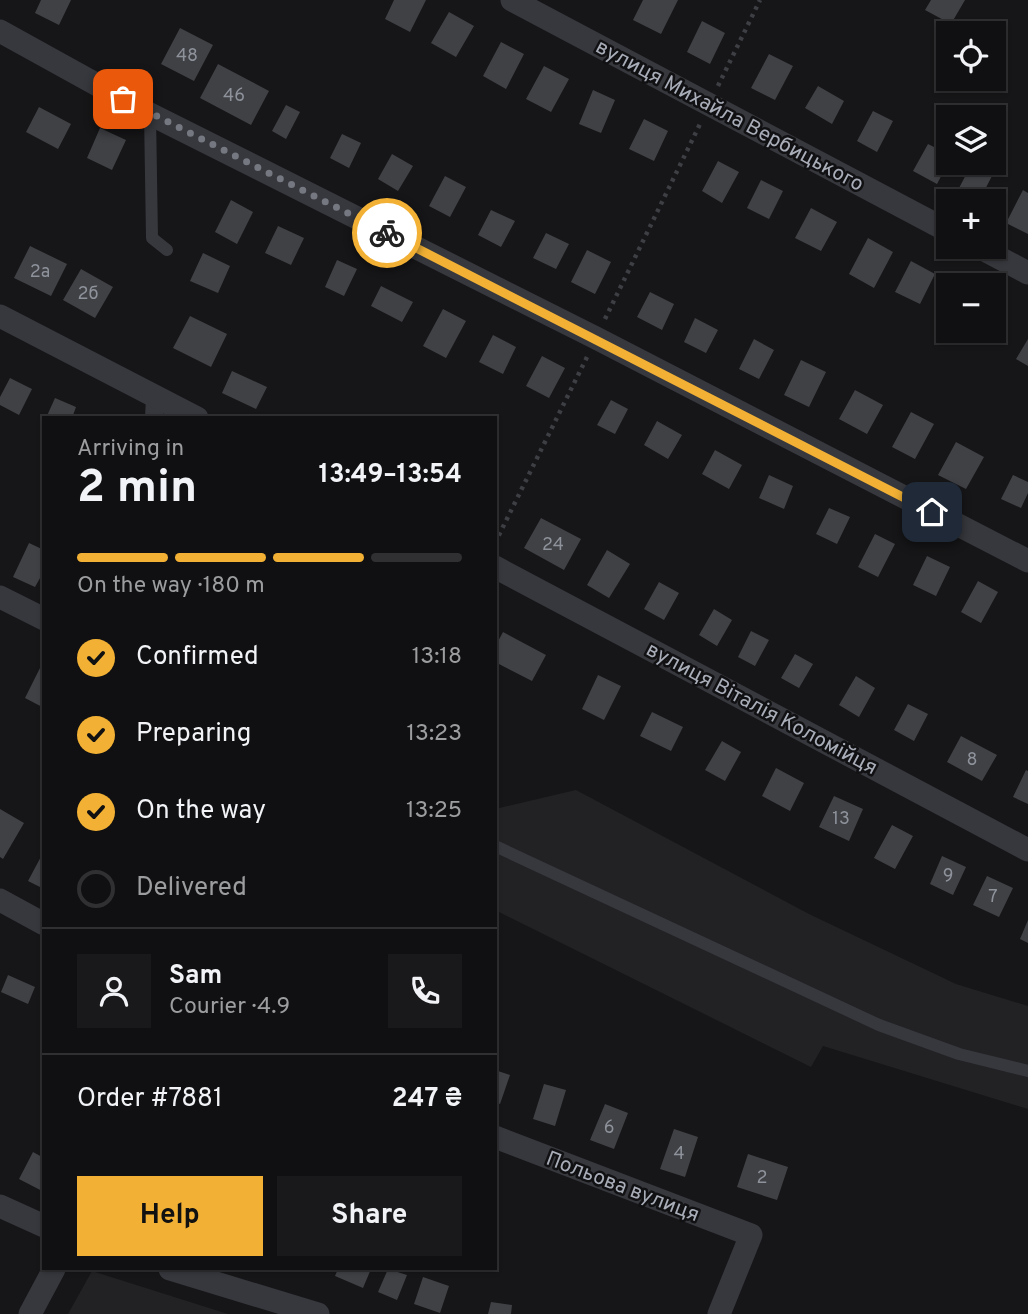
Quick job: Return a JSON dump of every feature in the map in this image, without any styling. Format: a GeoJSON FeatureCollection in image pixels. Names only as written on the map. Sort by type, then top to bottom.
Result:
{"type":"FeatureCollection","features":[{"type":"Feature","properties":{"kind":"street","name":"вулиця Михайла Вербицького"},"geometry":{"type":"LineString","coordinates":[[512,0],[936,225]]}},
{"type":"Feature","properties":{"kind":"street"},"geometry":{"type":"LineString","coordinates":[[0,31],[150,114],[596,338],[1028,561]]}},
{"type":"Feature","properties":{"kind":"street"},"geometry":{"type":"LineString","coordinates":[[1001,259],[1028,273]]}},
{"type":"Feature","properties":{"kind":"street"},"geometry":{"type":"LineString","coordinates":[[0,316],[154,408],[188,416]]}},
{"type":"Feature","properties":{"kind":"street","name":"вулиця Віталія Коломійця"},"geometry":{"type":"LineString","coordinates":[[497,568],[1028,850]]}},
{"type":"Feature","properties":{"kind":"street"},"geometry":{"type":"LineString","coordinates":[[0,597],[42,618]]}},
{"type":"Feature","properties":{"kind":"street"},"geometry":{"type":"LineString","coordinates":[[0,900],[42,923]]}},
{"type":"Feature","properties":{"kind":"street","name":"Польова вулиця"},"geometry":{"type":"LineString","coordinates":[[497,1138],[751,1235],[719,1314]]}},
{"type":"Feature","properties":{"kind":"street"},"geometry":{"type":"LineString","coordinates":[[0,1206],[42,1225]]}},
{"type":"Feature","properties":{"kind":"street"},"geometry":{"type":"LineString","coordinates":[[30,1314],[53,1270]]}},
{"type":"Feature","properties":{"kind":"street"},"geometry":{"type":"LineString","coordinates":[[173,1270],[318,1314]]}},
{"type":"Feature","properties":{"kind":"lane"},"geometry":{"type":"LineString","coordinates":[[150,114],[152,238],[167,250]]}},
{"type":"Feature","properties":{"kind":"lane"},"geometry":{"type":"LineString","coordinates":[[497,847],[879,1024],[959,1054],[1028,1071]]}},
{"type":"Feature","properties":{"kind":"path"},"geometry":{"type":"LineString","coordinates":[[497,539],[760,0]]}},
{"type":"Feature","properties":{"kind":"shaded area"},"geometry":{"type":"Polygon","coordinates":[[[576,790],[809,914],[956,984],[1028,1006],[1028,1109],[823,1046],[811,1067],[497,911],[497,809],[576,790]]]}},
{"type":"Feature","properties":{"kind":"shaded area"},"geometry":{"type":"Polygon","coordinates":[[[92,1271],[228,1314],[68,1314],[92,1271]]]}},
{"type":"Feature","properties":{"kind":"building"},"geometry":{"type":"Polygon","coordinates":[[[41,0],[71,0],[59,25],[35,13],[41,0]]]}},
{"type":"Feature","properties":{"kind":"building"},"geometry":{"type":"Polygon","coordinates":[[[394,0],[426,0],[410,32],[385,19],[394,0]]]}},
{"type":"Feature","properties":{"kind":"building"},"geometry":{"type":"Polygon","coordinates":[[[643,0],[678,0],[661,34],[633,20],[643,0]]]}},
{"type":"Feature","properties":{"kind":"building"},"geometry":{"type":"Polygon","coordinates":[[[931,0],[965,0],[953,21],[945,21],[925,10],[931,0]]]}},
{"type":"Feature","properties":{"kind":"building"},"geometry":{"type":"Polygon","coordinates":[[[449,12],[474,26],[456,57],[431,43],[449,12]]]}},
{"type":"Feature","properties":{"kind":"building"},"geometry":{"type":"Polygon","coordinates":[[[702,21],[725,33],[710,64],[687,52],[702,21]]]}},
{"type":"Feature","properties":{"kind":"building"},"geometry":{"type":"Polygon","coordinates":[[[180,28],[213,45],[194,81],[161,64],[180,28]]]}},
{"type":"Feature","properties":{"kind":"building"},"geometry":{"type":"Polygon","coordinates":[[[501,42],[524,54],[506,89],[483,76],[501,42]]]}},
{"type":"Feature","properties":{"kind":"building"},"geometry":{"type":"Polygon","coordinates":[[[769,54],[793,66],[775,100],[751,88],[769,54]]]}},
{"type":"Feature","properties":{"kind":"building"},"geometry":{"type":"Polygon","coordinates":[[[218,64],[269,91],[251,125],[200,98],[218,64]]]}},
{"type":"Feature","properties":{"kind":"building"},"geometry":{"type":"Polygon","coordinates":[[[544,66],[569,79],[551,112],[526,99],[544,66]]]}},
{"type":"Feature","properties":{"kind":"building"},"geometry":{"type":"Polygon","coordinates":[[[818,86],[844,101],[832,124],[805,108],[818,86]]]}},
{"type":"Feature","properties":{"kind":"building"},"geometry":{"type":"Polygon","coordinates":[[[593,90],[615,100],[601,133],[579,124],[593,90]]]}},
{"type":"Feature","properties":{"kind":"building"},"geometry":{"type":"Polygon","coordinates":[[[286,105],[300,112],[286,139],[272,131],[286,105]]]}},
{"type":"Feature","properties":{"kind":"building"},"geometry":{"type":"Polygon","coordinates":[[[39,107],[71,124],[58,149],[26,132],[39,107]]]}},
{"type":"Feature","properties":{"kind":"building"},"geometry":{"type":"Polygon","coordinates":[[[873,111],[893,121],[877,152],[857,141],[873,111]]]}},
{"type":"Feature","properties":{"kind":"building"},"geometry":{"type":"Polygon","coordinates":[[[644,119],[668,131],[654,161],[629,149],[644,119]]]}},
{"type":"Feature","properties":{"kind":"building"},"geometry":{"type":"Polygon","coordinates":[[[100,128],[126,140],[112,170],[87,158],[100,128]]]}},
{"type":"Feature","properties":{"kind":"building"},"geometry":{"type":"Polygon","coordinates":[[[342,134],[361,143],[349,168],[330,158],[342,134]]]}},
{"type":"Feature","properties":{"kind":"building"},"geometry":{"type":"Polygon","coordinates":[[[928,144],[936,148],[936,175],[942,175],[937,184],[913,171],[928,144]]]}},
{"type":"Feature","properties":{"kind":"building"},"geometry":{"type":"Polygon","coordinates":[[[392,154],[413,166],[398,191],[378,179],[392,154]]]}},
{"type":"Feature","properties":{"kind":"building"},"geometry":{"type":"Polygon","coordinates":[[[718,161],[739,172],[722,203],[702,191],[718,161]]]}},
{"type":"Feature","properties":{"kind":"building"},"geometry":{"type":"Polygon","coordinates":[[[966,175],[992,176],[985,189],[959,189],[966,175]]]}},
{"type":"Feature","properties":{"kind":"building"},"geometry":{"type":"Polygon","coordinates":[[[445,176],[466,187],[450,217],[429,206],[445,176]]]}},
{"type":"Feature","properties":{"kind":"building"},"geometry":{"type":"Polygon","coordinates":[[[761,180],[783,191],[769,219],[747,208],[761,180]]]}},
{"type":"Feature","properties":{"kind":"building"},"geometry":{"type":"Polygon","coordinates":[[[1023,190],[1028,193],[1028,234],[1006,223],[1023,190]]]}},
{"type":"Feature","properties":{"kind":"building"},"geometry":{"type":"Polygon","coordinates":[[[231,200],[253,212],[237,244],[215,232],[231,200]]]}},
{"type":"Feature","properties":{"kind":"building"},"geometry":{"type":"Polygon","coordinates":[[[811,208],[837,222],[821,251],[795,238],[811,208]]]}},
{"type":"Feature","properties":{"kind":"building"},"geometry":{"type":"Polygon","coordinates":[[[491,210],[515,221],[501,247],[478,235],[491,210]]]}},
{"type":"Feature","properties":{"kind":"building"},"geometry":{"type":"Polygon","coordinates":[[[278,226],[304,238],[291,265],[265,253],[278,226]]]}},
{"type":"Feature","properties":{"kind":"building"},"geometry":{"type":"Polygon","coordinates":[[[546,233],[569,244],[556,269],[533,258],[546,233]]]}},
{"type":"Feature","properties":{"kind":"building"},"geometry":{"type":"Polygon","coordinates":[[[868,238],[893,252],[874,288],[849,274],[868,238]]]}},
{"type":"Feature","properties":{"kind":"building"},"geometry":{"type":"Polygon","coordinates":[[[30,246],[67,264],[51,296],[14,278],[30,246]]]}},
{"type":"Feature","properties":{"kind":"building"},"geometry":{"type":"Polygon","coordinates":[[[587,250],[611,262],[595,294],[571,282],[587,250]]]}},
{"type":"Feature","properties":{"kind":"building"},"geometry":{"type":"Polygon","coordinates":[[[203,253],[230,266],[218,293],[190,281],[203,253]]]}},
{"type":"Feature","properties":{"kind":"building"},"geometry":{"type":"Polygon","coordinates":[[[337,260],[357,269],[344,296],[325,287],[337,260]]]}},
{"type":"Feature","properties":{"kind":"building"},"geometry":{"type":"Polygon","coordinates":[[[911,261],[935,274],[920,304],[895,292],[911,261]]]}},
{"type":"Feature","properties":{"kind":"building"},"geometry":{"type":"Polygon","coordinates":[[[81,269],[113,287],[95,318],[63,300],[81,269]]]}},
{"type":"Feature","properties":{"kind":"building"},"geometry":{"type":"Polygon","coordinates":[[[381,286],[413,302],[402,322],[371,306],[381,286]]]}},
{"type":"Feature","properties":{"kind":"building"},"geometry":{"type":"Polygon","coordinates":[[[650,292],[674,304],[662,330],[637,317],[650,292]]]}},
{"type":"Feature","properties":{"kind":"building"},"geometry":{"type":"Polygon","coordinates":[[[443,309],[466,321],[446,358],[423,346],[443,309]]]}},
{"type":"Feature","properties":{"kind":"building"},"geometry":{"type":"Polygon","coordinates":[[[190,316],[227,334],[211,367],[173,348],[190,316]]]}},
{"type":"Feature","properties":{"kind":"building"},"geometry":{"type":"Polygon","coordinates":[[[695,318],[718,330],[706,353],[684,342],[695,318]]]}},
{"type":"Feature","properties":{"kind":"building"},"geometry":{"type":"Polygon","coordinates":[[[493,335],[516,347],[503,374],[479,362],[493,335]]]}},
{"type":"Feature","properties":{"kind":"building"},"geometry":{"type":"Polygon","coordinates":[[[754,339],[774,350],[759,379],[739,369],[754,339]]]}},
{"type":"Feature","properties":{"kind":"building"},"geometry":{"type":"Polygon","coordinates":[[[1028,339],[1028,366],[1016,359],[1028,339]]]}},
{"type":"Feature","properties":{"kind":"building"},"geometry":{"type":"Polygon","coordinates":[[[542,356],[565,368],[549,398],[526,386],[542,356]]]}},
{"type":"Feature","properties":{"kind":"building"},"geometry":{"type":"Polygon","coordinates":[[[801,360],[826,372],[809,407],[784,395],[801,360]]]}},
{"type":"Feature","properties":{"kind":"building"},"geometry":{"type":"Polygon","coordinates":[[[232,371],[267,387],[256,409],[222,393],[232,371]]]}},
{"type":"Feature","properties":{"kind":"building"},"geometry":{"type":"Polygon","coordinates":[[[10,378],[32,389],[19,415],[0,405],[0,397],[10,378]]]}},
{"type":"Feature","properties":{"kind":"building"},"geometry":{"type":"Polygon","coordinates":[[[855,390],[883,405],[867,434],[839,419],[855,390]]]}},
{"type":"Feature","properties":{"kind":"building"},"geometry":{"type":"Polygon","coordinates":[[[55,398],[76,407],[73,416],[47,416],[55,398]]]}},
{"type":"Feature","properties":{"kind":"building"},"geometry":{"type":"Polygon","coordinates":[[[611,400],[628,409],[615,434],[597,425],[611,400]]]}},
{"type":"Feature","properties":{"kind":"building"},"geometry":{"type":"Polygon","coordinates":[[[911,412],[934,424],[915,459],[892,447],[911,412]]]}},
{"type":"Feature","properties":{"kind":"building"},"geometry":{"type":"Polygon","coordinates":[[[657,421],[682,435],[668,459],[644,445],[657,421]]]}},
{"type":"Feature","properties":{"kind":"building"},"geometry":{"type":"Polygon","coordinates":[[[956,442],[984,457],[966,489],[938,475],[956,442]]]}},
{"type":"Feature","properties":{"kind":"building"},"geometry":{"type":"Polygon","coordinates":[[[715,450],[742,465],[729,489],[702,474],[715,450]]]}},
{"type":"Feature","properties":{"kind":"building"},"geometry":{"type":"Polygon","coordinates":[[[769,475],[793,486],[784,509],[759,498],[769,475]]]}},
{"type":"Feature","properties":{"kind":"building"},"geometry":{"type":"Polygon","coordinates":[[[1013,475],[1028,482],[1028,493],[1021,508],[1001,499],[1013,475]]]}},
{"type":"Feature","properties":{"kind":"building"},"geometry":{"type":"Polygon","coordinates":[[[829,508],[850,517],[837,544],[816,534],[829,508]]]}},
{"type":"Feature","properties":{"kind":"building"},"geometry":{"type":"Polygon","coordinates":[[[541,518],[581,539],[564,570],[524,548],[541,518]]]}},
{"type":"Feature","properties":{"kind":"building"},"geometry":{"type":"Polygon","coordinates":[[[875,534],[895,544],[878,577],[858,567],[875,534]]]}},
{"type":"Feature","properties":{"kind":"building"},"geometry":{"type":"Polygon","coordinates":[[[29,543],[42,549],[42,575],[35,587],[13,577],[29,543]]]}},
{"type":"Feature","properties":{"kind":"building"},"geometry":{"type":"Polygon","coordinates":[[[607,550],[630,564],[609,598],[587,585],[607,550]]]}},
{"type":"Feature","properties":{"kind":"building"},"geometry":{"type":"Polygon","coordinates":[[[927,556],[950,567],[936,596],[913,585],[927,556]]]}},
{"type":"Feature","properties":{"kind":"building"},"geometry":{"type":"Polygon","coordinates":[[[978,581],[998,592],[981,623],[961,612],[978,581]]]}},
{"type":"Feature","properties":{"kind":"building"},"geometry":{"type":"Polygon","coordinates":[[[659,582],[679,593],[664,620],[644,609],[659,582]]]}},
{"type":"Feature","properties":{"kind":"building"},"geometry":{"type":"Polygon","coordinates":[[[714,609],[732,620],[717,646],[699,635],[714,609]]]}},
{"type":"Feature","properties":{"kind":"building"},"geometry":{"type":"Polygon","coordinates":[[[751,631],[769,640],[755,666],[738,657],[751,631]]]}},
{"type":"Feature","properties":{"kind":"building"},"geometry":{"type":"Polygon","coordinates":[[[503,632],[546,655],[532,681],[497,663],[497,643],[503,632]]]}},
{"type":"Feature","properties":{"kind":"building"},"geometry":{"type":"Polygon","coordinates":[[[795,654],[813,664],[799,688],[781,678],[795,654]]]}},
{"type":"Feature","properties":{"kind":"building"},"geometry":{"type":"Polygon","coordinates":[[[40,668],[42,669],[42,707],[25,698],[40,668]]]}},
{"type":"Feature","properties":{"kind":"building"},"geometry":{"type":"Polygon","coordinates":[[[598,675],[621,686],[604,720],[582,709],[598,675]]]}},
{"type":"Feature","properties":{"kind":"building"},"geometry":{"type":"Polygon","coordinates":[[[856,676],[875,688],[859,717],[839,705],[856,676]]]}},
{"type":"Feature","properties":{"kind":"building"},"geometry":{"type":"Polygon","coordinates":[[[908,704],[928,714],[914,741],[894,730],[908,704]]]}},
{"type":"Feature","properties":{"kind":"building"},"geometry":{"type":"Polygon","coordinates":[[[652,712],[683,727],[671,751],[640,736],[652,712]]]}},
{"type":"Feature","properties":{"kind":"building"},"geometry":{"type":"Polygon","coordinates":[[[961,736],[997,755],[982,781],[947,762],[961,736]]]}},
{"type":"Feature","properties":{"kind":"building"},"geometry":{"type":"Polygon","coordinates":[[[722,741],[741,752],[725,781],[705,770],[722,741]]]}},
{"type":"Feature","properties":{"kind":"building"},"geometry":{"type":"Polygon","coordinates":[[[776,768],[804,783],[790,811],[762,796],[776,768]]]}},
{"type":"Feature","properties":{"kind":"building"},"geometry":{"type":"Polygon","coordinates":[[[1026,770],[1028,771],[1028,804],[1013,797],[1026,770]]]}},
{"type":"Feature","properties":{"kind":"building"},"geometry":{"type":"Polygon","coordinates":[[[834,796],[863,809],[849,841],[819,827],[834,796]]]}},
{"type":"Feature","properties":{"kind":"building"},"geometry":{"type":"Polygon","coordinates":[[[0,809],[24,823],[3,859],[0,857],[0,809]]]}},
{"type":"Feature","properties":{"kind":"building"},"geometry":{"type":"Polygon","coordinates":[[[892,825],[913,836],[895,869],[874,858],[892,825]]]}},
{"type":"Feature","properties":{"kind":"building"},"geometry":{"type":"Polygon","coordinates":[[[42,855],[42,888],[28,881],[42,855]]]}},
{"type":"Feature","properties":{"kind":"building"},"geometry":{"type":"Polygon","coordinates":[[[942,856],[966,867],[953,895],[930,884],[942,856]]]}},
{"type":"Feature","properties":{"kind":"building"},"geometry":{"type":"Polygon","coordinates":[[[987,876],[1013,888],[999,917],[973,905],[987,876]]]}},
{"type":"Feature","properties":{"kind":"building"},"geometry":{"type":"Polygon","coordinates":[[[1028,920],[1028,943],[1020,939],[1028,920]]]}},
{"type":"Feature","properties":{"kind":"building"},"geometry":{"type":"Polygon","coordinates":[[[8,975],[35,987],[28,1004],[1,992],[8,975]]]}},
{"type":"Feature","properties":{"kind":"building"},"geometry":{"type":"Polygon","coordinates":[[[497,1071],[510,1075],[500,1104],[497,1103],[497,1071]]]}},
{"type":"Feature","properties":{"kind":"building"},"geometry":{"type":"Polygon","coordinates":[[[544,1084],[566,1090],[555,1126],[533,1119],[544,1084]]]}},
{"type":"Feature","properties":{"kind":"building"},"geometry":{"type":"Polygon","coordinates":[[[605,1104],[628,1113],[614,1149],[590,1140],[605,1104]]]}},
{"type":"Feature","properties":{"kind":"building"},"geometry":{"type":"Polygon","coordinates":[[[674,1129],[698,1137],[685,1177],[660,1169],[674,1129]]]}},
{"type":"Feature","properties":{"kind":"building"},"geometry":{"type":"Polygon","coordinates":[[[33,1152],[42,1157],[42,1191],[19,1179],[33,1152]]]}},
{"type":"Feature","properties":{"kind":"building"},"geometry":{"type":"Polygon","coordinates":[[[748,1154],[788,1167],[777,1200],[737,1187],[748,1154]]]}},
{"type":"Feature","properties":{"kind":"building"},"geometry":{"type":"Polygon","coordinates":[[[338,1270],[371,1270],[363,1288],[335,1276],[338,1270]]]}},
{"type":"Feature","properties":{"kind":"building"},"geometry":{"type":"Polygon","coordinates":[[[388,1270],[407,1275],[397,1300],[378,1292],[388,1270]]]}},
{"type":"Feature","properties":{"kind":"building"},"geometry":{"type":"Polygon","coordinates":[[[423,1277],[449,1286],[440,1313],[414,1304],[423,1277]]]}},
{"type":"Feature","properties":{"kind":"building"},"geometry":{"type":"Polygon","coordinates":[[[491,1302],[512,1305],[511,1314],[488,1314],[491,1302]]]}},
{"type":"Feature","properties":{"kind":"way so far"},"geometry":{"type":"LineString","coordinates":[[123,99],[387,233]]}},
{"type":"Feature","properties":{"kind":"route"},"geometry":{"type":"LineString","coordinates":[[387,233],[932,512]]}}]}
